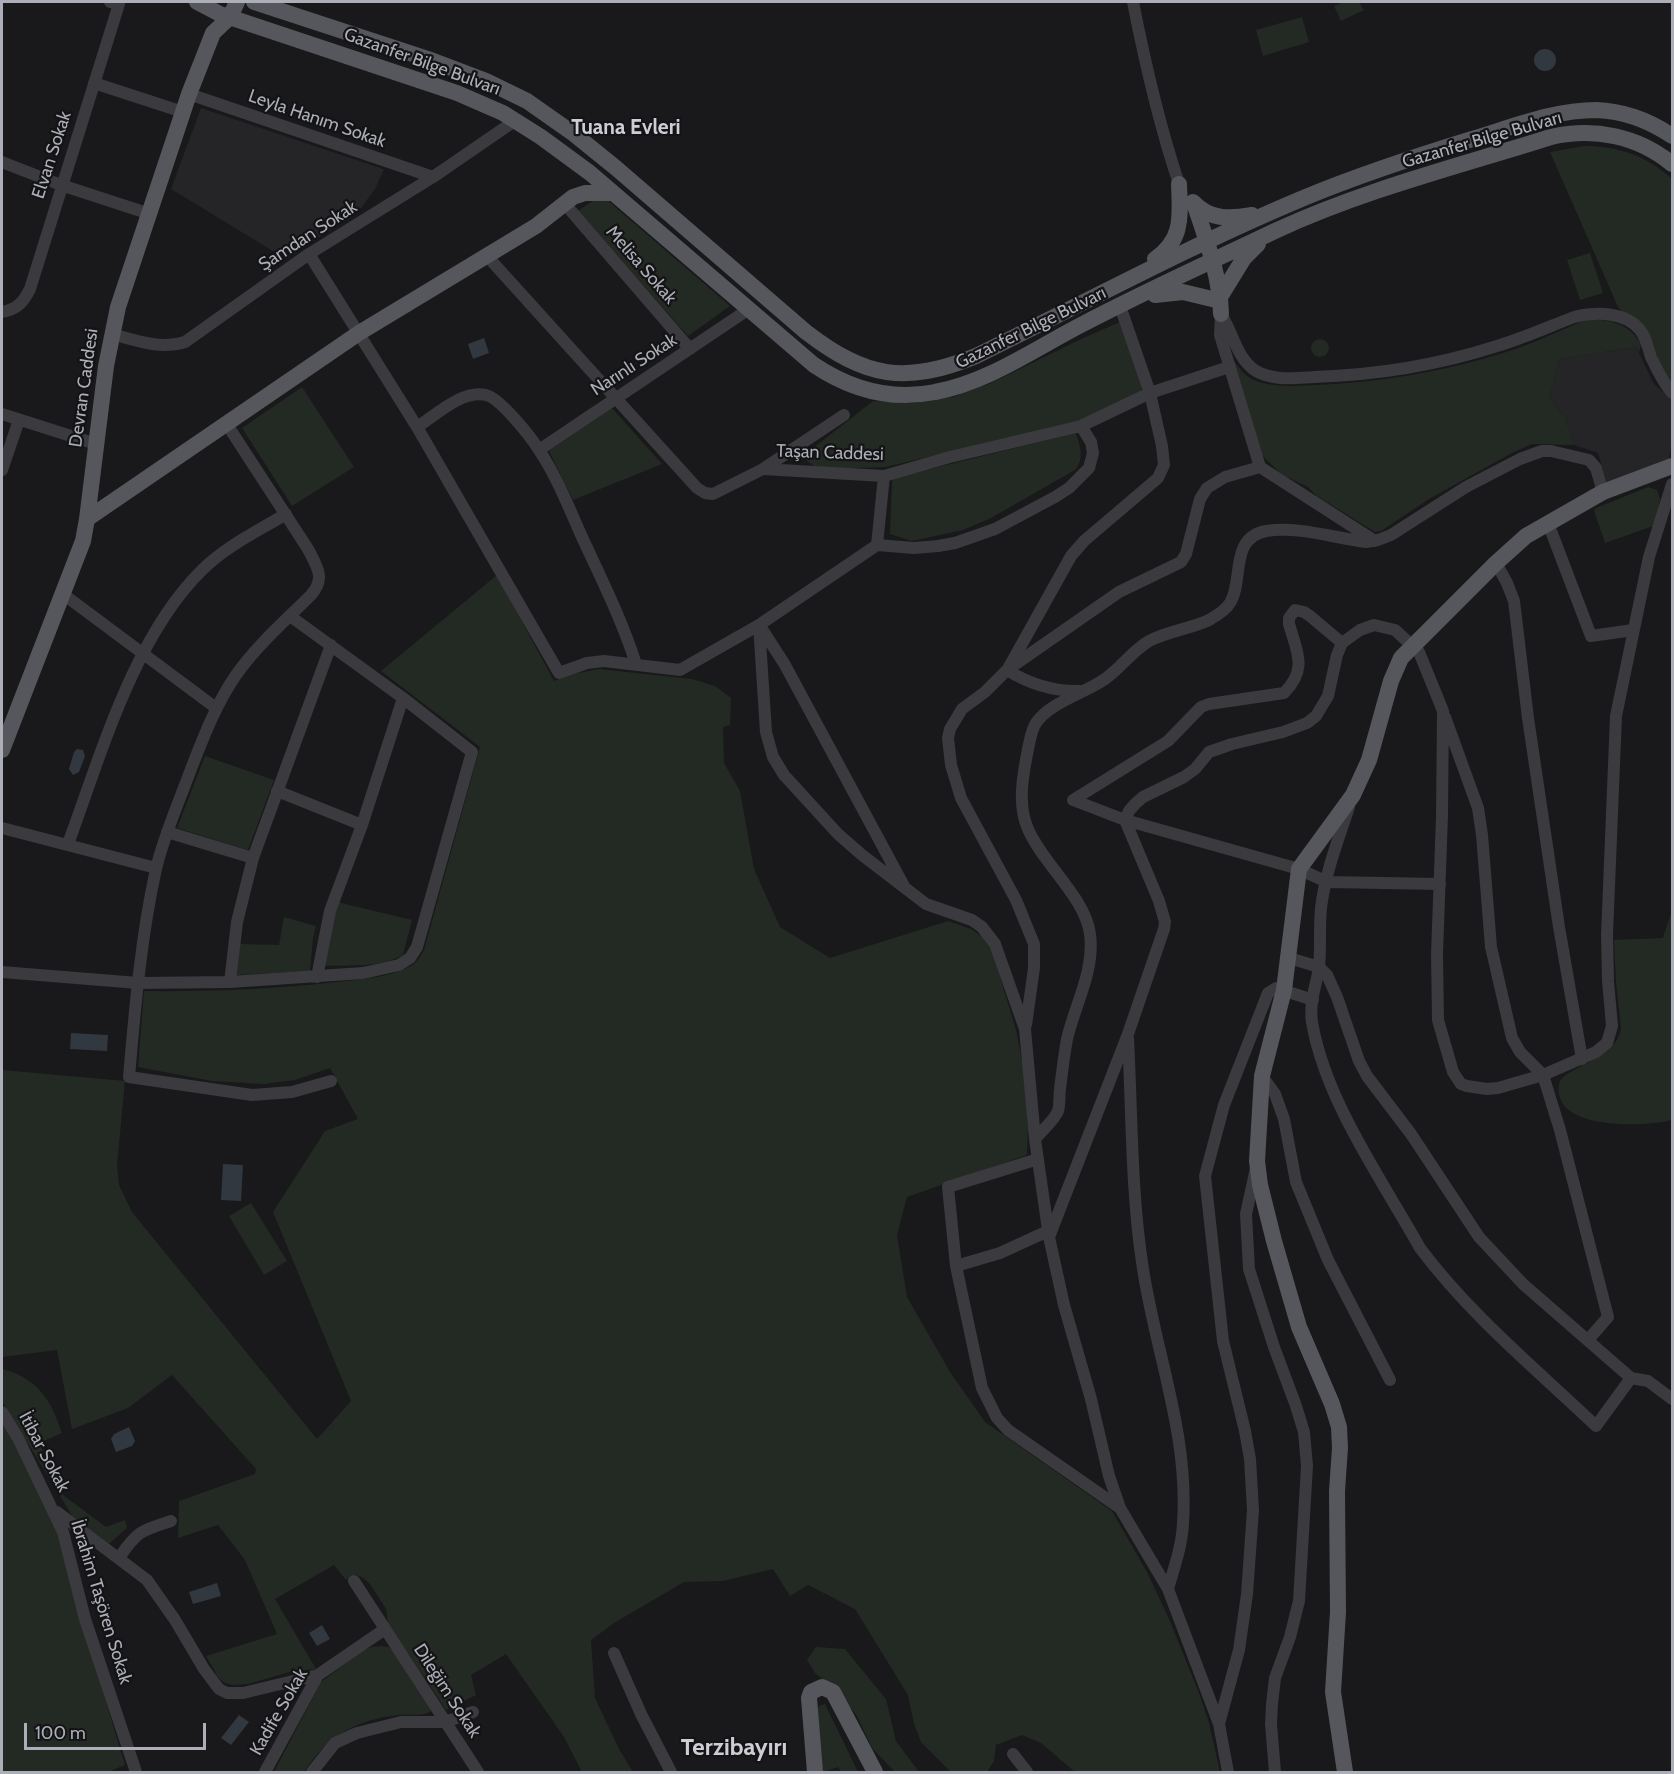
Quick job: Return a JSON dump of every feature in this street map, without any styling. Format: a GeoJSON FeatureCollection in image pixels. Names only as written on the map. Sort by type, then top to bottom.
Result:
{"type":"FeatureCollection","features":[{"type":"Feature","properties":{"kind":"main road"},"geometry":{"type":"LineString","coordinates":[[190,2],[213,33]]}},
{"type":"Feature","properties":{"kind":"main road"},"geometry":{"type":"LineString","coordinates":[[213,33],[230,17],[237,2]]}},
{"type":"Feature","properties":{"kind":"main road","name":"Gazanfer Bilge Bulvarı"},"geometry":{"type":"LineString","coordinates":[[254,2],[428,59],[486,81],[527,101],[574,134],[616,168],[806,332],[841,357],[866,367],[909,374],[949,366],[976,356],[1110,290]]}},
{"type":"Feature","properties":{"kind":"main road"},"geometry":{"type":"LineString","coordinates":[[207,4],[213,33]]}},
{"type":"Feature","properties":{"kind":"main road","name":"Gazanfer Bilge Bulvarı"},"geometry":{"type":"LineString","coordinates":[[207,4],[230,17],[458,93],[487,104],[516,120],[579,164],[814,365],[832,377],[854,387],[877,392],[912,395],[944,390],[982,376],[1278,230],[1379,190],[1564,134],[1591,133],[1619,137],[1651,149],[1672,164]]}},
{"type":"Feature","properties":{"kind":"main road"},"geometry":{"type":"LineString","coordinates":[[213,33],[256,26]]}},
{"type":"Feature","properties":{"kind":"main road","name":"Devran Caddesi"},"geometry":{"type":"LineString","coordinates":[[2,750],[8,715],[63,594],[82,540],[87,519],[111,334],[121,297],[189,94],[213,33]]}},
{"type":"Feature","properties":{"kind":"main road","name":"Gazanfer Bilge Bulvarı"},"geometry":{"type":"LineString","coordinates":[[1270,212],[1385,167],[1553,115],[1606,111],[1644,120],[1672,135]]}},
{"type":"Feature","properties":{"kind":"main road"},"geometry":{"type":"LineString","coordinates":[[569,201],[580,178],[579,164]]}},
{"type":"Feature","properties":{"kind":"main road"},"geometry":{"type":"LineString","coordinates":[[1179,184],[1218,303]]}},
{"type":"Feature","properties":{"kind":"main road"},"geometry":{"type":"LineString","coordinates":[[87,519],[359,333],[536,226],[569,201],[585,193],[612,193]]}},
{"type":"Feature","properties":{"kind":"main road"},"geometry":{"type":"LineString","coordinates":[[1110,290],[1170,247],[1187,206]]}},
{"type":"Feature","properties":{"kind":"main road"},"geometry":{"type":"LineString","coordinates":[[1187,206],[1220,218],[1270,212]]}},
{"type":"Feature","properties":{"kind":"main road"},"geometry":{"type":"LineString","coordinates":[[1110,290],[1200,244],[1270,212]]}},
{"type":"Feature","properties":{"kind":"main road"},"geometry":{"type":"LineString","coordinates":[[1218,303],[1244,258],[1255,246],[1278,230]]}},
{"type":"Feature","properties":{"kind":"main road"},"geometry":{"type":"LineString","coordinates":[[1140,297],[1182,292],[1218,303]]}},
{"type":"Feature","properties":{"kind":"main road"},"geometry":{"type":"LineString","coordinates":[[1345,1773],[1333,1692],[1338,1612],[1339,1427],[1332,1404],[1299,1327],[1271,1232],[1257,1161],[1262,1076],[1284,990],[1299,869],[1353,795],[1369,760],[1396,668],[1401,658],[1413,645],[1526,536],[1603,492],[1672,466]]}},
{"type":"Feature","properties":{"kind":"main road"},"geometry":{"type":"LineString","coordinates":[[815,1773],[808,1698],[811,1692],[822,1687],[833,1692],[875,1773]]}},
{"type":"Feature","properties":{"kind":"street","name":"Elvan Sokak"},"geometry":{"type":"LineString","coordinates":[[2,312],[12,310],[21,304],[30,289],[119,4],[110,2]]}},
{"type":"Feature","properties":{"kind":"street"},"geometry":{"type":"LineString","coordinates":[[1133,2],[1147,72],[1179,184]]}},
{"type":"Feature","properties":{"kind":"street"},"geometry":{"type":"LineString","coordinates":[[94,83],[183,112]]}},
{"type":"Feature","properties":{"kind":"street","name":"Leyla Hanım Sokak"},"geometry":{"type":"LineString","coordinates":[[189,94],[433,177]]}},
{"type":"Feature","properties":{"kind":"street","name":"Şamdan Sokak"},"geometry":{"type":"LineString","coordinates":[[111,334],[147,344],[166,345],[185,342],[309,254],[433,177],[516,120]]}},
{"type":"Feature","properties":{"kind":"street"},"geometry":{"type":"LineString","coordinates":[[2,162],[61,185],[150,214]]}},
{"type":"Feature","properties":{"kind":"street","name":"Melisa Sokak"},"geometry":{"type":"LineString","coordinates":[[569,201],[690,350]]}},
{"type":"Feature","properties":{"kind":"street"},"geometry":{"type":"LineString","coordinates":[[309,254],[417,427],[559,673],[595,661],[680,670],[759,625],[876,545],[914,548],[955,543],[995,529],[1055,497],[1081,478],[1092,462],[1091,442],[1081,426]]}},
{"type":"Feature","properties":{"kind":"street","name":"Taşan Caddesi"},"geometry":{"type":"LineString","coordinates":[[487,256],[697,488],[705,493],[713,494],[763,470],[884,476],[950,457],[1081,426],[1150,393],[1229,368]]}},
{"type":"Feature","properties":{"kind":"street"},"geometry":{"type":"LineString","coordinates":[[1218,303],[1220,335],[1260,467],[1375,541]]}},
{"type":"Feature","properties":{"kind":"street"},"geometry":{"type":"LineString","coordinates":[[1218,303],[1237,349],[1252,368],[1264,375],[1283,378],[1365,374],[1425,365],[1498,346],[1574,317],[1586,314],[1608,314],[1624,319],[1640,329],[1659,374],[1672,393]]}},
{"type":"Feature","properties":{"kind":"street"},"geometry":{"type":"LineString","coordinates":[[1007,670],[1071,556],[1084,541],[1158,478],[1164,465],[1150,393],[1120,306]]}},
{"type":"Feature","properties":{"kind":"street","name":"Narınlı Sokak"},"geometry":{"type":"LineString","coordinates":[[539,450],[749,309]]}},
{"type":"Feature","properties":{"kind":"street"},"geometry":{"type":"LineString","coordinates":[[417,427],[456,401],[474,394],[495,398],[502,404],[539,450],[598,572],[636,664]]}},
{"type":"Feature","properties":{"kind":"street"},"geometry":{"type":"LineString","coordinates":[[2,414],[96,444]]}},
{"type":"Feature","properties":{"kind":"street"},"geometry":{"type":"LineString","coordinates":[[763,470],[844,415]]}},
{"type":"Feature","properties":{"kind":"street"},"geometry":{"type":"LineString","coordinates":[[2,470],[19,420]]}},
{"type":"Feature","properties":{"kind":"street"},"geometry":{"type":"LineString","coordinates":[[226,423],[308,549],[320,581],[319,587],[254,652],[216,708],[167,832],[156,868],[138,983],[129,1077],[252,1095],[291,1092],[331,1080]]}},
{"type":"Feature","properties":{"kind":"street"},"geometry":{"type":"LineString","coordinates":[[1035,1139],[1058,1112],[1064,1054],[1087,972],[1091,949],[1086,918],[1075,899],[1049,866],[1027,828],[1021,796],[1031,737],[1036,722],[1053,708],[1086,691],[1113,673],[1139,647],[1168,632],[1208,620],[1226,608],[1231,602],[1245,546],[1258,533],[1279,530],[1356,541],[1375,541],[1391,535],[1466,487],[1536,452],[1551,451],[1589,460],[1596,468],[1603,492]]}},
{"type":"Feature","properties":{"kind":"street"},"geometry":{"type":"LineString","coordinates":[[1228,1773],[1219,1724],[1168,1589],[1120,1508],[1109,1476],[1091,1399],[1064,1305],[1048,1234],[1035,1139],[1025,1029],[1034,968],[1034,944],[1016,900],[961,798],[955,783],[948,749],[950,729],[956,717],[1007,670],[1119,592],[1181,562],[1186,554],[1200,499],[1207,488],[1225,477],[1260,467]]}},
{"type":"Feature","properties":{"kind":"street"},"geometry":{"type":"LineString","coordinates":[[876,545],[884,476]]}},
{"type":"Feature","properties":{"kind":"street"},"geometry":{"type":"LineString","coordinates":[[1443,711],[1437,1020],[1457,1079],[1467,1086],[1487,1089],[1507,1086],[1543,1075],[1582,1059],[1607,1043],[1612,1026],[1607,935],[1616,716],[1649,557],[1672,484]]}},
{"type":"Feature","properties":{"kind":"street"},"geometry":{"type":"LineString","coordinates":[[68,844],[142,652],[171,609],[203,568],[228,549],[286,514]]}},
{"type":"Feature","properties":{"kind":"street"},"geometry":{"type":"LineString","coordinates":[[1548,523],[1591,636],[1633,630]]}},
{"type":"Feature","properties":{"kind":"street"},"geometry":{"type":"LineString","coordinates":[[1496,563],[1508,583],[1514,601],[1558,927],[1582,1059]]}},
{"type":"Feature","properties":{"kind":"street"},"geometry":{"type":"LineString","coordinates":[[63,594],[216,708]]}},
{"type":"Feature","properties":{"kind":"street"},"geometry":{"type":"LineString","coordinates":[[1341,643],[1310,616],[1295,610],[1289,618],[1289,624],[1300,661],[1299,670],[1284,693],[1202,707],[1167,741],[1073,800],[1125,820],[1299,869],[1327,882],[1440,884]]}},
{"type":"Feature","properties":{"kind":"street"},"geometry":{"type":"LineString","coordinates":[[2,972],[138,983],[230,982],[363,974],[399,965],[410,958],[417,947],[472,752],[403,698],[290,616]]}},
{"type":"Feature","properties":{"kind":"street"},"geometry":{"type":"LineString","coordinates":[[759,625],[764,718],[768,745],[783,775],[838,834],[907,891],[932,907],[972,920],[982,927],[995,944],[1025,1029]]}},
{"type":"Feature","properties":{"kind":"street"},"geometry":{"type":"LineString","coordinates":[[759,625],[785,665],[907,891]]}},
{"type":"Feature","properties":{"kind":"street"},"geometry":{"type":"LineString","coordinates":[[956,1266],[1000,1253],[1048,1234],[1128,1034],[1159,948],[1165,922],[1159,901],[1125,820],[1129,811],[1143,797],[1184,777],[1195,769],[1209,752],[1218,747],[1283,732],[1307,723],[1316,716],[1328,696],[1336,655],[1341,643],[1360,630],[1374,625],[1395,630],[1413,645],[1422,658],[1478,808],[1491,947],[1512,1038],[1520,1052],[1543,1075],[1560,1130],[1608,1317],[1588,1340]]}},
{"type":"Feature","properties":{"kind":"street"},"geometry":{"type":"LineString","coordinates":[[230,982],[237,922],[253,858],[331,645]]}},
{"type":"Feature","properties":{"kind":"street"},"geometry":{"type":"LineString","coordinates":[[1007,670],[1026,682],[1044,688],[1067,692],[1086,691]]}},
{"type":"Feature","properties":{"kind":"street"},"geometry":{"type":"LineString","coordinates":[[317,977],[330,911],[362,825],[403,698]]}},
{"type":"Feature","properties":{"kind":"street"},"geometry":{"type":"LineString","coordinates":[[277,791],[362,825]]}},
{"type":"Feature","properties":{"kind":"street"},"geometry":{"type":"LineString","coordinates":[[1353,795],[1334,851],[1321,907],[1319,966],[1311,1014],[1314,1031],[1338,1100],[1368,1158],[1420,1248],[1434,1267],[1467,1304],[1596,1426],[1631,1378]]}},
{"type":"Feature","properties":{"kind":"street"},"geometry":{"type":"LineString","coordinates":[[2,828],[156,868]]}},
{"type":"Feature","properties":{"kind":"street"},"geometry":{"type":"LineString","coordinates":[[167,832],[253,858]]}},
{"type":"Feature","properties":{"kind":"street"},"geometry":{"type":"LineString","coordinates":[[1289,958],[1319,966],[1333,985],[1366,1076],[1412,1134],[1479,1237],[1523,1284],[1631,1378],[1648,1382],[1672,1399]]}},
{"type":"Feature","properties":{"kind":"street"},"geometry":{"type":"LineString","coordinates":[[1219,1724],[1239,1650],[1247,1594],[1253,1510],[1250,1459],[1245,1431],[1222,1341],[1205,1176],[1224,1105],[1268,993],[1272,989],[1284,990],[1313,1000]]}},
{"type":"Feature","properties":{"kind":"street"},"geometry":{"type":"LineString","coordinates":[[1128,1034],[1138,1236],[1152,1314],[1180,1437],[1183,1526],[1168,1589]]}},
{"type":"Feature","properties":{"kind":"street"},"geometry":{"type":"LineString","coordinates":[[1262,1076],[1275,1094],[1281,1110],[1296,1182],[1328,1260],[1390,1380]]}},
{"type":"Feature","properties":{"kind":"street"},"geometry":{"type":"LineString","coordinates":[[1038,1159],[948,1187],[956,1266],[982,1388],[998,1418],[1008,1430],[1120,1508]]}},
{"type":"Feature","properties":{"kind":"street"},"geometry":{"type":"LineString","coordinates":[[1257,1161],[1246,1214],[1249,1269],[1304,1432],[1307,1466],[1299,1601],[1292,1631],[1275,1678],[1272,1704],[1271,1724],[1275,1773]]}},
{"type":"Feature","properties":{"kind":"street","name":"İtibar Sokak"},"geometry":{"type":"LineString","coordinates":[[2,1412],[54,1510]]}},
{"type":"Feature","properties":{"kind":"street"},"geometry":{"type":"LineString","coordinates":[[54,1510],[89,1538],[140,1573],[155,1589],[204,1669],[219,1689],[227,1693],[243,1693],[318,1675]]}},
{"type":"Feature","properties":{"kind":"street","name":"İbrahim Taşören Sokak"},"geometry":{"type":"LineString","coordinates":[[54,1510],[63,1532],[86,1619],[136,1773]]}},
{"type":"Feature","properties":{"kind":"street"},"geometry":{"type":"LineString","coordinates":[[119,1558],[135,1535],[171,1521]]}},
{"type":"Feature","properties":{"kind":"street","name":"Dileğim Sokak"},"geometry":{"type":"LineString","coordinates":[[354,1581],[478,1773]]}},
{"type":"Feature","properties":{"kind":"street","name":"Kadife Sokak"},"geometry":{"type":"LineString","coordinates":[[266,1773],[318,1675],[385,1629]]}},
{"type":"Feature","properties":{"kind":"street"},"geometry":{"type":"LineString","coordinates":[[614,1653],[671,1773]]}},
{"type":"Feature","properties":{"kind":"street"},"geometry":{"type":"LineString","coordinates":[[312,1773],[336,1743],[357,1733],[402,1722],[445,1722],[473,1712]]}},
{"type":"Feature","properties":{"kind":"street"},"geometry":{"type":"LineString","coordinates":[[1013,1754],[1027,1773]]}},
{"type":"Feature","properties":{"kind":"shaded area"},"geometry":{"type":"Polygon","coordinates":[[[1344,2],[1359,2],[1364,10],[1341,21],[1334,6],[1344,2]]]}},
{"type":"Feature","properties":{"kind":"shaded area"},"geometry":{"type":"Polygon","coordinates":[[[1302,17],[1309,42],[1263,56],[1256,30],[1302,17]]]}},
{"type":"Feature","properties":{"kind":"shaded area"},"geometry":{"type":"Polygon","coordinates":[[[1545,49],[1555,56],[1556,60],[1549,70],[1545,71],[1535,64],[1534,60],[1541,50],[1545,49]]]}},
{"type":"Feature","properties":{"kind":"shaded area"},"geometry":{"type":"Polygon","coordinates":[[[201,108],[384,169],[375,189],[358,212],[286,259],[171,189],[201,108]]]}},
{"type":"Feature","properties":{"kind":"shaded area"},"geometry":{"type":"Polygon","coordinates":[[[1584,146],[1621,150],[1632,154],[1653,164],[1672,179],[1672,386],[1652,341],[1618,307],[1550,152],[1584,146]]]}},
{"type":"Feature","properties":{"kind":"shaded area"},"geometry":{"type":"Polygon","coordinates":[[[599,199],[606,199],[730,306],[688,336],[578,211],[599,199]]]}},
{"type":"Feature","properties":{"kind":"shaded area"},"geometry":{"type":"Polygon","coordinates":[[[1590,253],[1603,293],[1580,300],[1567,260],[1590,253]]]}},
{"type":"Feature","properties":{"kind":"shaded area"},"geometry":{"type":"Polygon","coordinates":[[[1593,319],[1608,321],[1627,328],[1641,344],[1639,353],[1636,347],[1560,359],[1549,398],[1565,417],[1574,445],[1532,444],[1429,499],[1381,531],[1375,532],[1317,496],[1308,487],[1281,474],[1261,454],[1228,352],[1245,374],[1267,384],[1300,386],[1362,382],[1408,376],[1500,354],[1593,319]]]}},
{"type":"Feature","properties":{"kind":"shaded area"},"geometry":{"type":"Polygon","coordinates":[[[1122,321],[1143,387],[1140,394],[1095,417],[886,467],[828,469],[814,466],[806,460],[807,453],[873,401],[913,403],[953,397],[989,384],[1122,321]]]}},
{"type":"Feature","properties":{"kind":"shaded area"},"geometry":{"type":"Polygon","coordinates":[[[484,338],[489,353],[473,359],[468,344],[484,338]]]}},
{"type":"Feature","properties":{"kind":"shaded area"},"geometry":{"type":"Polygon","coordinates":[[[1316,339],[1324,339],[1329,344],[1327,355],[1316,357],[1311,352],[1311,344],[1316,339]]]}},
{"type":"Feature","properties":{"kind":"shaded area"},"geometry":{"type":"Polygon","coordinates":[[[1636,347],[1654,384],[1672,400],[1672,444],[1668,462],[1607,483],[1598,453],[1574,445],[1565,417],[1549,398],[1560,359],[1636,347]]]}},
{"type":"Feature","properties":{"kind":"shaded area"},"geometry":{"type":"Polygon","coordinates":[[[302,387],[354,467],[292,506],[242,428],[302,387]]]}},
{"type":"Feature","properties":{"kind":"shaded area"},"geometry":{"type":"Polygon","coordinates":[[[612,408],[662,464],[573,500],[549,451],[612,408]]]}},
{"type":"Feature","properties":{"kind":"shaded area"},"geometry":{"type":"Polygon","coordinates":[[[1076,433],[1081,457],[1075,470],[991,518],[963,530],[912,541],[890,534],[894,478],[1076,433]]]}},
{"type":"Feature","properties":{"kind":"shaded area"},"geometry":{"type":"Polygon","coordinates":[[[1648,487],[1657,490],[1660,499],[1656,525],[1605,543],[1594,511],[1596,508],[1648,487]]]}},
{"type":"Feature","properties":{"kind":"shaded area"},"geometry":{"type":"Polygon","coordinates":[[[497,575],[554,681],[599,669],[692,679],[715,686],[731,698],[730,725],[723,727],[724,763],[740,791],[754,869],[780,927],[830,958],[948,921],[971,929],[983,937],[991,949],[1016,1030],[1024,1070],[1028,1128],[1027,1155],[907,1197],[897,1235],[907,1297],[950,1372],[985,1422],[1112,1511],[1148,1574],[1170,1621],[1209,1723],[1220,1772],[1075,1772],[1041,1743],[1022,1735],[996,1745],[994,1761],[987,1772],[950,1771],[921,1742],[914,1724],[908,1695],[855,1609],[808,1585],[790,1596],[773,1569],[723,1581],[684,1582],[614,1623],[591,1640],[595,1698],[619,1749],[633,1772],[582,1772],[564,1737],[506,1654],[471,1675],[476,1695],[446,1710],[388,1623],[386,1609],[370,1584],[362,1577],[355,1575],[346,1580],[334,1565],[275,1599],[316,1669],[293,1671],[248,1684],[232,1685],[223,1682],[206,1656],[277,1634],[245,1560],[218,1525],[178,1538],[179,1501],[255,1474],[256,1469],[172,1375],[128,1408],[72,1429],[57,1350],[2,1357],[2,1070],[125,1081],[117,1165],[119,1185],[132,1212],[317,1439],[351,1401],[273,1212],[325,1131],[358,1119],[330,1068],[295,1080],[264,1084],[212,1081],[138,1067],[144,991],[241,990],[374,978],[392,974],[409,967],[418,960],[424,950],[480,747],[381,671],[497,575]]]}},
{"type":"Feature","properties":{"kind":"shaded area"},"geometry":{"type":"Polygon","coordinates":[[[77,749],[83,750],[85,756],[79,772],[73,775],[69,769],[77,749]]]}},
{"type":"Feature","properties":{"kind":"shaded area"},"geometry":{"type":"Polygon","coordinates":[[[205,756],[274,780],[248,850],[177,828],[205,756]]]}},
{"type":"Feature","properties":{"kind":"shaded area"},"geometry":{"type":"Polygon","coordinates":[[[337,902],[412,920],[403,955],[375,964],[323,966],[337,902]]]}},
{"type":"Feature","properties":{"kind":"shaded area"},"geometry":{"type":"Polygon","coordinates":[[[1672,910],[1672,1120],[1623,1124],[1585,1118],[1570,1111],[1561,1100],[1559,1085],[1569,1073],[1609,1049],[1621,1029],[1614,940],[1663,938],[1672,910]]]}},
{"type":"Feature","properties":{"kind":"shaded area"},"geometry":{"type":"Polygon","coordinates":[[[284,917],[316,926],[310,971],[237,975],[240,944],[279,945],[284,917]]]}},
{"type":"Feature","properties":{"kind":"shaded area"},"geometry":{"type":"Polygon","coordinates":[[[71,1033],[108,1035],[107,1051],[70,1049],[71,1033]]]}},
{"type":"Feature","properties":{"kind":"shaded area"},"geometry":{"type":"Polygon","coordinates":[[[223,1164],[243,1165],[241,1201],[221,1200],[223,1164]]]}},
{"type":"Feature","properties":{"kind":"shaded area"},"geometry":{"type":"Polygon","coordinates":[[[251,1203],[287,1261],[264,1275],[229,1216],[251,1203]]]}},
{"type":"Feature","properties":{"kind":"shaded area"},"geometry":{"type":"Polygon","coordinates":[[[2,1369],[25,1378],[34,1385],[53,1410],[62,1433],[39,1443],[63,1495],[106,1527],[125,1520],[127,1528],[109,1544],[73,1517],[2,1401],[2,1369]]]}},
{"type":"Feature","properties":{"kind":"shaded area"},"geometry":{"type":"Polygon","coordinates":[[[2,1419],[7,1425],[62,1540],[71,1585],[125,1765],[108,1772],[2,1772],[2,1419]]]}},
{"type":"Feature","properties":{"kind":"shaded area"},"geometry":{"type":"Polygon","coordinates":[[[129,1427],[135,1441],[132,1446],[116,1452],[111,1439],[114,1434],[129,1427]]]}},
{"type":"Feature","properties":{"kind":"shaded area"},"geometry":{"type":"Polygon","coordinates":[[[217,1583],[221,1596],[193,1604],[189,1592],[217,1583]]]}},
{"type":"Feature","properties":{"kind":"shaded area"},"geometry":{"type":"Polygon","coordinates":[[[322,1625],[330,1639],[317,1646],[309,1633],[322,1625]]]}},
{"type":"Feature","properties":{"kind":"shaded area"},"geometry":{"type":"Polygon","coordinates":[[[381,1646],[389,1647],[393,1651],[431,1711],[420,1715],[384,1717],[357,1725],[333,1739],[313,1759],[304,1772],[274,1772],[321,1682],[362,1651],[381,1646]]]}},
{"type":"Feature","properties":{"kind":"shaded area"},"geometry":{"type":"Polygon","coordinates":[[[816,1647],[845,1649],[886,1699],[896,1741],[919,1772],[895,1772],[872,1748],[857,1716],[836,1690],[815,1673],[807,1660],[816,1647]]]}},
{"type":"Feature","properties":{"kind":"shaded area"},"geometry":{"type":"Polygon","coordinates":[[[825,1704],[858,1772],[841,1772],[838,1767],[819,1772],[815,1713],[819,1706],[825,1704]]]}},
{"type":"Feature","properties":{"kind":"shaded area"},"geometry":{"type":"Polygon","coordinates":[[[239,1715],[249,1722],[231,1745],[221,1738],[239,1715]]]}},
{"type":"Feature","properties":{"kind":"district","name":"Tuana Evleri"},"geometry":{"type":"Point","coordinates":[626,128]}},
{"type":"Feature","properties":{"kind":"district","name":"Terzibayırı"},"geometry":{"type":"Point","coordinates":[734,1748]}}]}
